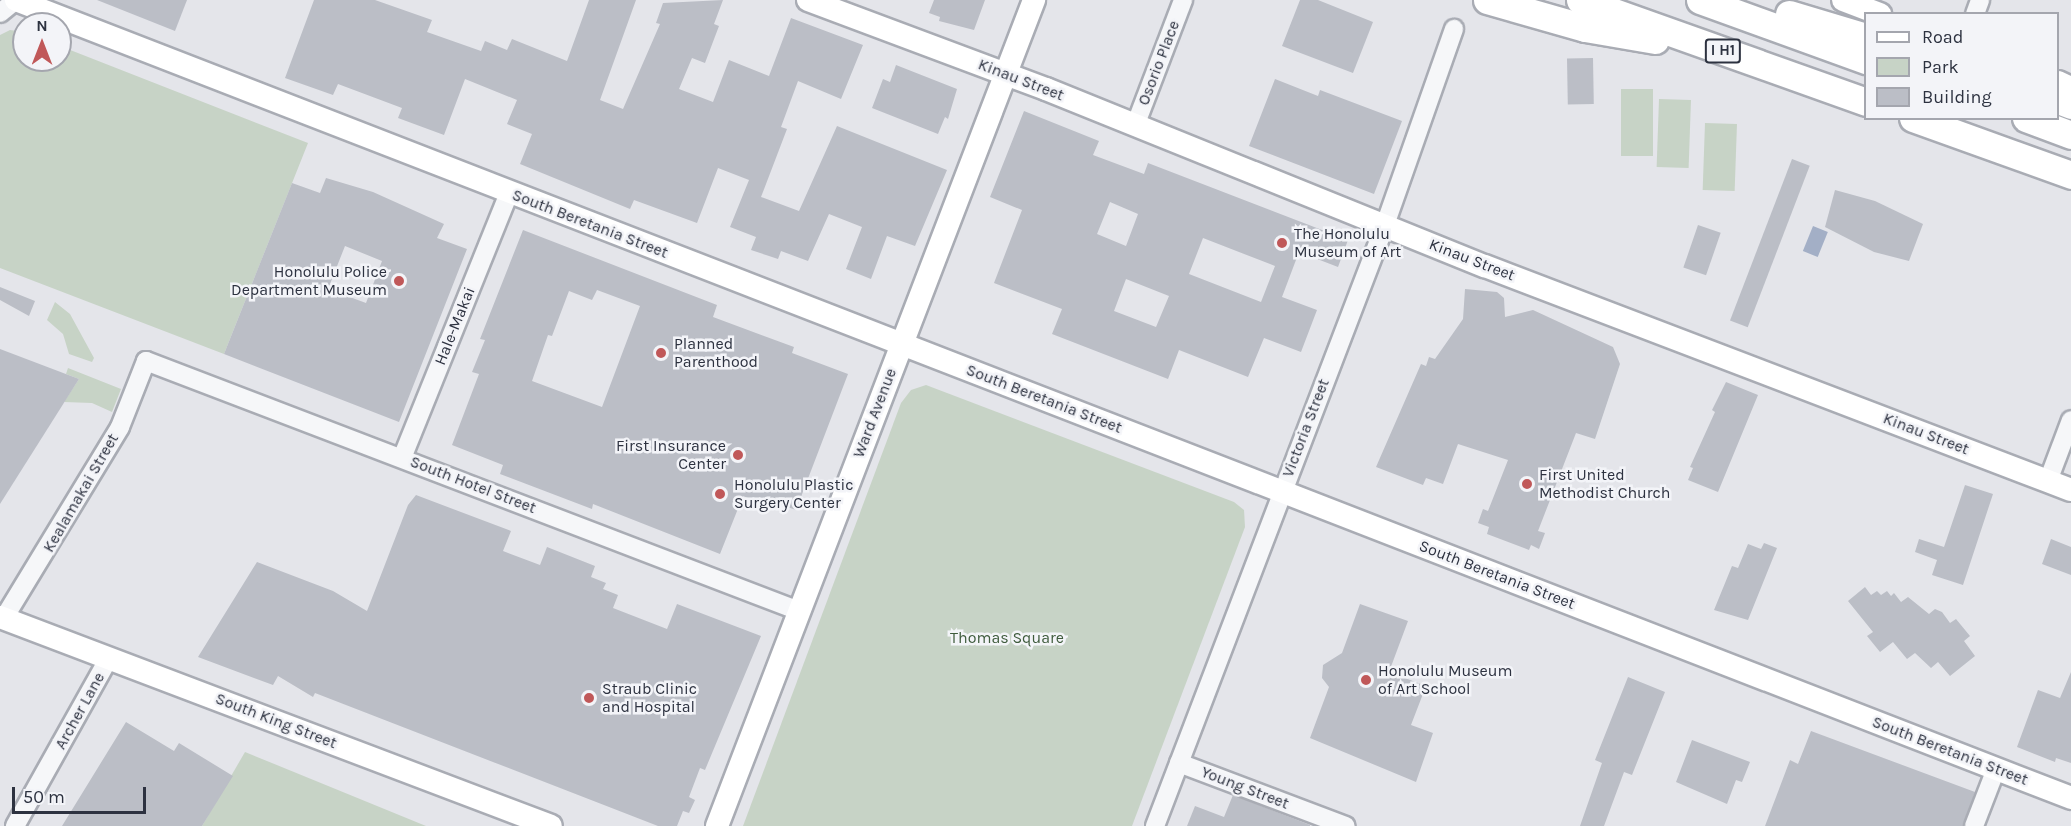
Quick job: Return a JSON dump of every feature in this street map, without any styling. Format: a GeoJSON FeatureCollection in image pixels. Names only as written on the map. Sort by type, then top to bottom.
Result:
{"type":"FeatureCollection","features":[{"type":"Feature","properties":{"kind":"highway"},"geometry":{"type":"LineString","coordinates":[[1487,0],[1585,28],[1718,50]]}},
{"type":"Feature","properties":{"kind":"highway","name":"I H1"},"geometry":{"type":"LineString","coordinates":[[1580,0],[1864,101]]}},
{"type":"Feature","properties":{"kind":"highway","name":"I H1"},"geometry":{"type":"LineString","coordinates":[[1700,0],[1864,59]]}},
{"type":"Feature","properties":{"kind":"highway"},"geometry":{"type":"LineString","coordinates":[[1742,0],[1864,36]]}},
{"type":"Feature","properties":{"kind":"highway"},"geometry":{"type":"LineString","coordinates":[[1919,120],[2070,174]]}},
{"type":"Feature","properties":{"kind":"highway"},"geometry":{"type":"LineString","coordinates":[[2031,120],[2071,135]]}},
{"type":"Feature","properties":{"kind":"main road","name":"South Beretania Street"},"geometry":{"type":"LineString","coordinates":[[16,0],[2071,798]]}},
{"type":"Feature","properties":{"kind":"main road","name":"Kinau Street"},"geometry":{"type":"LineString","coordinates":[[808,0],[2071,490]]}},
{"type":"Feature","properties":{"kind":"main road","name":"Ward Avenue"},"geometry":{"type":"LineString","coordinates":[[717,826],[1035,0]]}},
{"type":"Feature","properties":{"kind":"main road"},"geometry":{"type":"LineString","coordinates":[[1843,0],[1875,12]]}},
{"type":"Feature","properties":{"kind":"main road","name":"South King Street"},"geometry":{"type":"LineString","coordinates":[[2,617],[551,826]]}},
{"type":"Feature","properties":{"kind":"street"},"geometry":{"type":"LineString","coordinates":[[0,13],[16,0]]}},
{"type":"Feature","properties":{"kind":"street","name":"Osorio Place"},"geometry":{"type":"LineString","coordinates":[[1135,126],[1183,0]]}},
{"type":"Feature","properties":{"kind":"street","name":"Victoria Street"},"geometry":{"type":"LineString","coordinates":[[1155,826],[1385,225],[1454,29]]}},
{"type":"Feature","properties":{"kind":"street","name":"Hale-Makai"},"geometry":{"type":"LineString","coordinates":[[402,458],[509,193]]}},
{"type":"Feature","properties":{"kind":"street","name":"South Hotel Street"},"geometry":{"type":"LineString","coordinates":[[146,361],[799,611]]}},
{"type":"Feature","properties":{"kind":"street","name":"Kealamakai Street"},"geometry":{"type":"LineString","coordinates":[[2,617],[120,427],[146,361]]}},
{"type":"Feature","properties":{"kind":"street"},"geometry":{"type":"LineString","coordinates":[[2048,481],[2071,420]]}},
{"type":"Feature","properties":{"kind":"street","name":"Archer Lane"},"geometry":{"type":"LineString","coordinates":[[15,826],[109,658]]}},
{"type":"Feature","properties":{"kind":"street","name":"Young Street"},"geometry":{"type":"LineString","coordinates":[[1179,763],[1346,826]]}},
{"type":"Feature","properties":{"kind":"street"},"geometry":{"type":"LineString","coordinates":[[1974,826],[1996,769]]}},
{"type":"Feature","properties":{"kind":"green space"},"geometry":{"type":"Polygon","coordinates":[[[12,30],[12,72],[72,72],[72,51],[308,143],[224,354],[0,268],[0,35],[12,30]]]}},
{"type":"Feature","properties":{"kind":"green space"},"geometry":{"type":"Polygon","coordinates":[[[1621,89],[1653,89],[1653,156],[1621,156],[1621,89]]]}},
{"type":"Feature","properties":{"kind":"green space"},"geometry":{"type":"Polygon","coordinates":[[[1659,99],[1691,100],[1689,168],[1657,167],[1659,99]]]}},
{"type":"Feature","properties":{"kind":"green space"},"geometry":{"type":"Polygon","coordinates":[[[1705,123],[1737,124],[1735,191],[1703,190],[1705,123]]]}},
{"type":"Feature","properties":{"kind":"green space"},"geometry":{"type":"Polygon","coordinates":[[[55,302],[70,314],[94,358],[92,362],[69,354],[63,334],[47,320],[55,302]]]}},
{"type":"Feature","properties":{"kind":"green space"},"geometry":{"type":"Polygon","coordinates":[[[68,368],[121,389],[112,412],[92,403],[64,402],[79,379],[66,374],[68,368]]]}},
{"type":"Feature","properties":{"kind":"green space","name":"Thomas Square"},"geometry":{"type":"Polygon","coordinates":[[[926,385],[1234,502],[1244,510],[1245,527],[1132,826],[743,826],[901,403],[911,390],[926,385]]]}},
{"type":"Feature","properties":{"kind":"green space"},"geometry":{"type":"Polygon","coordinates":[[[245,752],[426,826],[202,826],[245,752]]]}},
{"type":"Feature","properties":{"kind":"water"},"geometry":{"type":"Polygon","coordinates":[[[1813,226],[1828,232],[1818,257],[1803,251],[1813,226]]]}},
{"type":"Feature","properties":{"kind":"building"},"geometry":{"type":"Polygon","coordinates":[[[97,0],[187,0],[175,31],[97,0]]]}},
{"type":"Feature","properties":{"kind":"building"},"geometry":{"type":"Polygon","coordinates":[[[314,0],[375,0],[432,20],[427,32],[481,51],[485,41],[507,50],[512,39],[567,61],[589,0],[636,0],[600,100],[623,109],[660,24],[656,23],[663,3],[723,0],[714,24],[719,26],[705,63],[692,58],[679,89],[713,102],[729,60],[769,76],[791,18],[863,45],[841,99],[798,81],[781,127],[787,129],[761,197],[799,211],[837,126],[947,170],[915,246],[887,236],[871,279],[846,269],[862,227],[829,214],[808,261],[781,251],[778,259],[751,250],[756,237],[730,227],[749,180],[718,168],[697,223],[634,200],[630,209],[520,164],[532,134],[507,124],[517,100],[465,79],[444,135],[398,118],[402,108],[338,84],[333,95],[285,78],[314,0]]]}},
{"type":"Feature","properties":{"kind":"building"},"geometry":{"type":"Polygon","coordinates":[[[934,0],[985,0],[974,30],[939,21],[940,17],[929,13],[934,0]]]}},
{"type":"Feature","properties":{"kind":"building"},"geometry":{"type":"Polygon","coordinates":[[[1300,0],[1318,0],[1373,22],[1353,73],[1282,46],[1300,0]]]}},
{"type":"Feature","properties":{"kind":"building"},"geometry":{"type":"Polygon","coordinates":[[[1567,58],[1593,58],[1594,104],[1568,104],[1567,58]]]}},
{"type":"Feature","properties":{"kind":"building"},"geometry":{"type":"Polygon","coordinates":[[[896,65],[957,89],[948,119],[945,117],[938,134],[872,108],[883,79],[890,82],[896,65]]]}},
{"type":"Feature","properties":{"kind":"building"},"geometry":{"type":"Polygon","coordinates":[[[1275,79],[1318,96],[1320,90],[1402,121],[1374,194],[1249,146],[1275,79]]]}},
{"type":"Feature","properties":{"kind":"building","name":"The Honolulu Museum of Art"},"geometry":{"type":"Polygon","coordinates":[[[1024,111],[1099,141],[1093,155],[1144,174],[1148,163],[1348,240],[1338,267],[1299,252],[1282,297],[1317,310],[1301,352],[1264,338],[1248,377],[1179,350],[1168,379],[1052,334],[1062,309],[994,283],[1022,210],[990,197],[1024,111]],[[1110,202],[1097,234],[1126,246],[1138,214],[1110,202]],[[1203,238],[1189,274],[1261,302],[1275,266],[1203,238]],[[1126,279],[1114,311],[1156,327],[1169,296],[1126,279]]]}},
{"type":"Feature","properties":{"kind":"building"},"geometry":{"type":"Polygon","coordinates":[[[1792,159],[1810,166],[1748,327],[1730,321],[1792,159]]]}},
{"type":"Feature","properties":{"kind":"building"},"geometry":{"type":"Polygon","coordinates":[[[326,178],[373,192],[444,224],[437,238],[467,249],[399,422],[224,354],[292,183],[320,193],[326,178]],[[345,246],[328,289],[366,303],[382,261],[345,246]]]}},
{"type":"Feature","properties":{"kind":"building"},"geometry":{"type":"Polygon","coordinates":[[[1835,190],[1875,201],[1923,224],[1909,261],[1874,252],[1825,227],[1835,190]]]}},
{"type":"Feature","properties":{"kind":"building"},"geometry":{"type":"Polygon","coordinates":[[[1698,225],[1721,233],[1706,275],[1683,268],[1698,225]]]}},
{"type":"Feature","properties":{"kind":"building"},"geometry":{"type":"Polygon","coordinates":[[[523,230],[717,305],[713,317],[794,347],[792,353],[848,374],[796,510],[759,497],[758,502],[743,496],[720,554],[593,504],[592,509],[500,474],[503,465],[452,445],[479,374],[472,372],[485,340],[480,339],[523,230]],[[597,290],[592,300],[569,291],[552,336],[548,335],[532,381],[602,407],[640,306],[597,290]]]}},
{"type":"Feature","properties":{"kind":"building"},"geometry":{"type":"Polygon","coordinates":[[[0,287],[35,301],[29,316],[0,300],[0,287]]]}},
{"type":"Feature","properties":{"kind":"building"},"geometry":{"type":"Polygon","coordinates":[[[1465,289],[1497,292],[1504,298],[1505,317],[1533,310],[1613,347],[1620,364],[1595,439],[1576,433],[1538,531],[1545,533],[1539,549],[1531,545],[1529,550],[1487,534],[1489,527],[1478,523],[1483,509],[1488,511],[1508,460],[1458,444],[1443,484],[1426,478],[1423,485],[1376,467],[1421,364],[1426,366],[1429,357],[1435,359],[1463,319],[1465,289]]]}},
{"type":"Feature","properties":{"kind":"building"},"geometry":{"type":"Polygon","coordinates":[[[0,349],[79,379],[0,504],[0,349]]]}},
{"type":"Feature","properties":{"kind":"building"},"geometry":{"type":"Polygon","coordinates":[[[1726,382],[1758,395],[1718,492],[1688,480],[1693,468],[1690,467],[1715,412],[1712,410],[1726,382]]]}},
{"type":"Feature","properties":{"kind":"building"},"geometry":{"type":"Polygon","coordinates":[[[1965,485],[1993,494],[1963,585],[1932,575],[1937,560],[1915,552],[1919,539],[1944,547],[1965,485]]]}},
{"type":"Feature","properties":{"kind":"building"},"geometry":{"type":"Polygon","coordinates":[[[416,495],[511,531],[503,551],[540,565],[547,547],[595,566],[591,577],[606,583],[603,589],[618,595],[613,608],[667,629],[677,604],[761,636],[705,770],[700,768],[689,797],[695,800],[689,813],[683,811],[677,826],[658,826],[315,693],[313,697],[278,676],[273,685],[198,657],[257,562],[333,591],[367,611],[408,505],[416,495]]]}},
{"type":"Feature","properties":{"kind":"building"},"geometry":{"type":"Polygon","coordinates":[[[2051,539],[2071,547],[2071,575],[2042,564],[2051,539]]]}},
{"type":"Feature","properties":{"kind":"building"},"geometry":{"type":"Polygon","coordinates":[[[1764,543],[1777,548],[1748,620],[1714,610],[1732,566],[1738,568],[1748,544],[1761,549],[1764,543]]]}},
{"type":"Feature","properties":{"kind":"building"},"geometry":{"type":"Polygon","coordinates":[[[1865,587],[1871,595],[1877,591],[1881,595],[1887,591],[1891,596],[1894,593],[1901,602],[1908,597],[1929,614],[1935,609],[1942,612],[1950,623],[1956,619],[1970,636],[1964,641],[1975,656],[1950,676],[1938,662],[1931,668],[1915,653],[1907,659],[1893,642],[1880,652],[1867,636],[1873,632],[1848,601],[1865,587]]]}},
{"type":"Feature","properties":{"kind":"building","name":"Honolulu Museum of Art School"},"geometry":{"type":"Polygon","coordinates":[[[1360,604],[1408,621],[1389,672],[1426,686],[1411,725],[1433,733],[1416,782],[1310,738],[1329,687],[1322,678],[1323,665],[1342,653],[1360,604]]]}},
{"type":"Feature","properties":{"kind":"building"},"geometry":{"type":"Polygon","coordinates":[[[2071,672],[2071,763],[2056,758],[2055,762],[2017,747],[2038,690],[2060,698],[2071,672]]]}},
{"type":"Feature","properties":{"kind":"building"},"geometry":{"type":"Polygon","coordinates":[[[1628,677],[1665,692],[1632,775],[1624,772],[1604,826],[1580,826],[1602,763],[1595,760],[1628,677]]]}},
{"type":"Feature","properties":{"kind":"building"},"geometry":{"type":"Polygon","coordinates":[[[126,722],[174,751],[179,743],[233,776],[202,826],[62,826],[126,722]]]}},
{"type":"Feature","properties":{"kind":"building"},"geometry":{"type":"Polygon","coordinates":[[[1811,731],[1975,792],[1963,826],[1765,826],[1790,760],[1798,764],[1811,731]]]}},
{"type":"Feature","properties":{"kind":"building"},"geometry":{"type":"Polygon","coordinates":[[[1692,740],[1750,762],[1742,782],[1736,780],[1727,804],[1676,782],[1692,740]]]}},
{"type":"Feature","properties":{"kind":"building"},"geometry":{"type":"Polygon","coordinates":[[[1233,795],[1310,826],[1187,826],[1195,806],[1224,817],[1233,795]]]}},
{"type":"Feature","properties":{"kind":"place","name":"The Honolulu Museum of Art"},"geometry":{"type":"Point","coordinates":[1282,243]}},
{"type":"Feature","properties":{"kind":"place","name":"Honolulu Police Department Museum"},"geometry":{"type":"Point","coordinates":[399,281]}},
{"type":"Feature","properties":{"kind":"place","name":"Planned Parenthood"},"geometry":{"type":"Point","coordinates":[661,353]}},
{"type":"Feature","properties":{"kind":"place","name":"First Insurance Center"},"geometry":{"type":"Point","coordinates":[738,455]}},
{"type":"Feature","properties":{"kind":"place","name":"First United Methodist Church"},"geometry":{"type":"Point","coordinates":[1527,484]}},
{"type":"Feature","properties":{"kind":"place","name":"Honolulu Plastic Surgery Center"},"geometry":{"type":"Point","coordinates":[720,494]}},
{"type":"Feature","properties":{"kind":"place","name":"Honolulu Museum of Art School"},"geometry":{"type":"Point","coordinates":[1366,680]}},
{"type":"Feature","properties":{"kind":"place","name":"Straub Clinic and Hospital"},"geometry":{"type":"Point","coordinates":[589,698]}}]}
